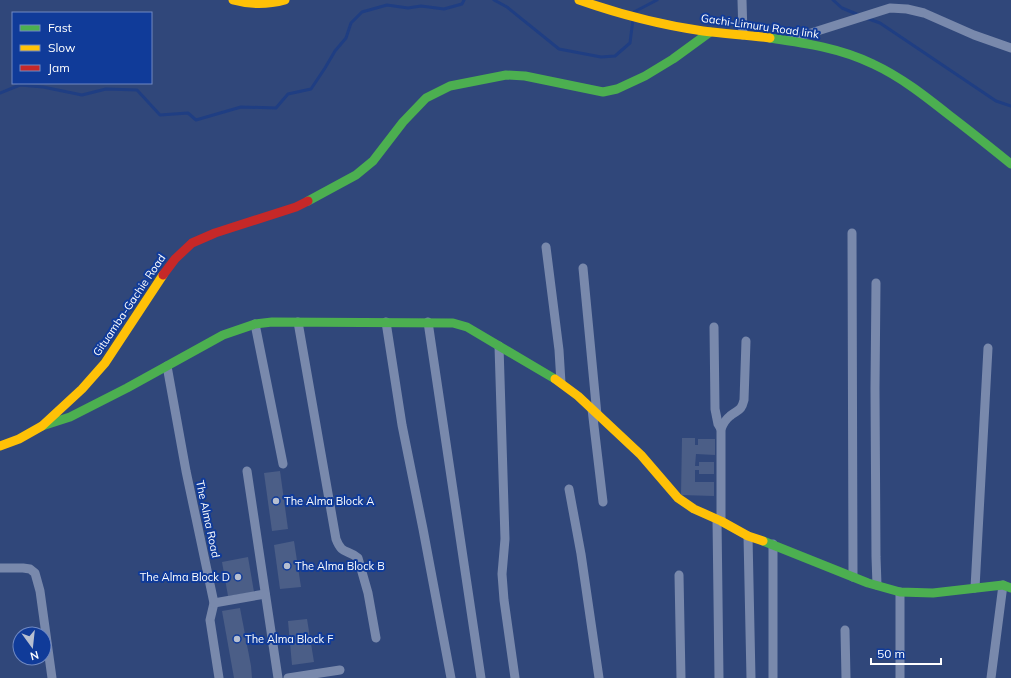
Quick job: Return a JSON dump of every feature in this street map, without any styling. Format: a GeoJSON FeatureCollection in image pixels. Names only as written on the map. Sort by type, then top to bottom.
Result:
{"type":"FeatureCollection","features":[{"type":"Feature","properties":{"kind":"street"},"geometry":{"type":"LineString","coordinates":[[233,0],[244,4],[272,4],[285,0]]}},
{"type":"Feature","properties":{"kind":"street","name":"Gachi-Limuru Road link"},"geometry":{"type":"LineString","coordinates":[[579,0],[608,11],[627,16],[710,32],[743,34],[787,40],[829,48],[861,58],[894,74],[928,98],[1011,164]]}},
{"type":"Feature","properties":{"kind":"street"},"geometry":{"type":"LineString","coordinates":[[742,0],[743,34]]}},
{"type":"Feature","properties":{"kind":"street"},"geometry":{"type":"LineString","coordinates":[[787,40],[890,8],[907,9],[924,13],[974,36],[1011,48]]}},
{"type":"Feature","properties":{"kind":"street","name":"Gituamba-Gachie Road"},"geometry":{"type":"LineString","coordinates":[[0,446],[19,439],[42,426],[82,389],[104,363],[175,259],[192,243],[215,233],[296,207],[356,175],[373,161],[403,122],[426,98],[450,86],[506,75],[525,76],[603,92],[614,90],[627,86],[648,74],[682,53],[710,32]]}},
{"type":"Feature","properties":{"kind":"street"},"geometry":{"type":"LineString","coordinates":[[852,233],[853,577]]}},
{"type":"Feature","properties":{"kind":"street"},"geometry":{"type":"LineString","coordinates":[[546,247],[559,350],[561,383]]}},
{"type":"Feature","properties":{"kind":"street"},"geometry":{"type":"LineString","coordinates":[[583,268],[594,412],[603,502]]}},
{"type":"Feature","properties":{"kind":"street"},"geometry":{"type":"LineString","coordinates":[[876,283],[875,395],[877,585]]}},
{"type":"Feature","properties":{"kind":"street"},"geometry":{"type":"LineString","coordinates":[[42,426],[70,417],[223,335],[255,324],[272,322],[453,323],[467,327],[561,383],[578,396],[641,455],[678,498],[694,509],[719,520],[748,536],[773,544],[853,577],[900,592],[933,593],[975,588],[1007,587],[991,678]]}},
{"type":"Feature","properties":{"kind":"street"},"geometry":{"type":"LineString","coordinates":[[298,322],[336,539],[342,550],[358,558],[368,593],[376,638]]}},
{"type":"Feature","properties":{"kind":"street"},"geometry":{"type":"LineString","coordinates":[[386,322],[402,425],[426,544],[450,678]]}},
{"type":"Feature","properties":{"kind":"street"},"geometry":{"type":"LineString","coordinates":[[428,322],[481,678]]}},
{"type":"Feature","properties":{"kind":"street"},"geometry":{"type":"LineString","coordinates":[[255,324],[284,464]]}},
{"type":"Feature","properties":{"kind":"street"},"geometry":{"type":"LineString","coordinates":[[714,327],[715,408],[718,424],[721,429]]}},
{"type":"Feature","properties":{"kind":"street"},"geometry":{"type":"LineString","coordinates":[[719,678],[719,520],[721,429],[724,422],[730,415],[739,412],[744,400],[746,341]]}},
{"type":"Feature","properties":{"kind":"street"},"geometry":{"type":"LineString","coordinates":[[499,346],[505,539],[502,574],[504,600],[515,678]]}},
{"type":"Feature","properties":{"kind":"street"},"geometry":{"type":"LineString","coordinates":[[975,588],[988,348]]}},
{"type":"Feature","properties":{"kind":"street","name":"The Alma Road"},"geometry":{"type":"LineString","coordinates":[[167,366],[186,470],[214,602],[210,620],[219,678]]}},
{"type":"Feature","properties":{"kind":"street"},"geometry":{"type":"LineString","coordinates":[[247,471],[278,678]]}},
{"type":"Feature","properties":{"kind":"street"},"geometry":{"type":"LineString","coordinates":[[569,489],[581,554],[599,678]]}},
{"type":"Feature","properties":{"kind":"street"},"geometry":{"type":"LineString","coordinates":[[748,536],[751,678]]}},
{"type":"Feature","properties":{"kind":"street"},"geometry":{"type":"LineString","coordinates":[[773,544],[773,678]]}},
{"type":"Feature","properties":{"kind":"street"},"geometry":{"type":"LineString","coordinates":[[0,568],[24,568],[30,569],[35,573],[40,590],[52,678]]}},
{"type":"Feature","properties":{"kind":"street"},"geometry":{"type":"LineString","coordinates":[[679,575],[681,678]]}},
{"type":"Feature","properties":{"kind":"street"},"geometry":{"type":"LineString","coordinates":[[900,592],[900,678]]}},
{"type":"Feature","properties":{"kind":"street"},"geometry":{"type":"LineString","coordinates":[[214,602],[265,594]]}},
{"type":"Feature","properties":{"kind":"street"},"geometry":{"type":"LineString","coordinates":[[845,630],[846,678]]}},
{"type":"Feature","properties":{"kind":"street"},"geometry":{"type":"LineString","coordinates":[[288,678],[340,670]]}},
{"type":"Feature","properties":{"kind":"building"},"geometry":{"type":"Polygon","coordinates":[[[682,438],[695,438],[695,445],[698,445],[698,439],[715,439],[715,455],[696,454],[695,466],[699,466],[699,462],[714,462],[714,474],[699,474],[699,470],[695,470],[695,482],[714,482],[714,496],[681,495],[682,438]]]}},
{"type":"Feature","properties":{"kind":"building","name":"The Alma Block A"},"geometry":{"type":"Polygon","coordinates":[[[280,471],[288,529],[272,531],[264,473],[280,471]]]}},
{"type":"Feature","properties":{"kind":"building","name":"The Alma Block B"},"geometry":{"type":"Polygon","coordinates":[[[294,541],[301,587],[280,589],[274,545],[294,541]]]}},
{"type":"Feature","properties":{"kind":"building","name":"The Alma Block D"},"geometry":{"type":"Polygon","coordinates":[[[248,557],[254,592],[228,596],[222,562],[248,557]]]}},
{"type":"Feature","properties":{"kind":"building","name":"The Alma Block F"},"geometry":{"type":"Polygon","coordinates":[[[240,608],[252,678],[234,678],[222,611],[240,608]]]}},
{"type":"Feature","properties":{"kind":"building"},"geometry":{"type":"Polygon","coordinates":[[[307,619],[314,662],[292,665],[288,621],[307,619]]]}},
{"type":"Feature","properties":{"kind":"waterway"},"geometry":{"type":"LineString","coordinates":[[0,93],[20,85],[43,87],[82,95],[106,89],[137,90],[160,115],[188,113],[196,120],[241,107],[276,108],[288,94],[311,89],[335,51],[346,38],[351,23],[362,12],[387,5],[408,8],[421,6],[444,9],[462,4],[464,0]]}},
{"type":"Feature","properties":{"kind":"waterway"},"geometry":{"type":"LineString","coordinates":[[494,0],[507,7],[559,49],[601,57],[615,56],[630,43],[633,19]]}},
{"type":"Feature","properties":{"kind":"waterway"},"geometry":{"type":"LineString","coordinates":[[634,12],[657,0]]}},
{"type":"Feature","properties":{"kind":"waterway"},"geometry":{"type":"LineString","coordinates":[[833,0],[842,8],[859,15]]}},
{"type":"Feature","properties":{"kind":"waterway"},"geometry":{"type":"LineString","coordinates":[[866,18],[880,23],[996,101],[1011,106]]}},
{"type":"Feature","properties":{"kind":"traffic: fast"},"geometry":{"type":"LineString","coordinates":[[308,201],[356,175],[373,161],[403,122],[426,98],[450,86],[506,75],[525,76],[603,92],[617,89],[645,76],[673,59],[710,32]]}},
{"type":"Feature","properties":{"kind":"traffic: fast"},"geometry":{"type":"LineString","coordinates":[[770,38],[810,44],[836,50],[861,58],[883,69],[922,94],[1011,164]]}},
{"type":"Feature","properties":{"kind":"traffic: fast"},"geometry":{"type":"LineString","coordinates":[[42,426],[70,417],[127,388],[223,335],[255,324],[272,322],[453,323],[467,327],[555,379]]}},
{"type":"Feature","properties":{"kind":"traffic: fast"},"geometry":{"type":"LineString","coordinates":[[763,541],[868,583],[900,592],[933,593],[1003,585],[1011,588]]}},
{"type":"Feature","properties":{"kind":"traffic: slow"},"geometry":{"type":"LineString","coordinates":[[233,0],[259,4],[285,0]]}},
{"type":"Feature","properties":{"kind":"traffic: slow"},"geometry":{"type":"LineString","coordinates":[[579,0],[609,10],[672,26],[770,38]]}},
{"type":"Feature","properties":{"kind":"traffic: slow"},"geometry":{"type":"LineString","coordinates":[[0,446],[19,439],[42,426],[82,389],[105,363],[163,275]]}},
{"type":"Feature","properties":{"kind":"traffic: slow"},"geometry":{"type":"LineString","coordinates":[[555,379],[578,396],[641,455],[678,498],[694,509],[721,521],[748,536],[763,541]]}},
{"type":"Feature","properties":{"kind":"traffic: jam"},"geometry":{"type":"LineString","coordinates":[[163,275],[175,259],[192,243],[215,233],[296,207],[308,201]]}},
{"type":"Feature","properties":{"kind":"place","name":"The Alma Block A"},"geometry":{"type":"Point","coordinates":[276,501]}},
{"type":"Feature","properties":{"kind":"place","name":"The Alma Block B"},"geometry":{"type":"Point","coordinates":[287,566]}},
{"type":"Feature","properties":{"kind":"place","name":"The Alma Block D"},"geometry":{"type":"Point","coordinates":[238,577]}},
{"type":"Feature","properties":{"kind":"place","name":"The Alma Block F"},"geometry":{"type":"Point","coordinates":[237,639]}}]}
